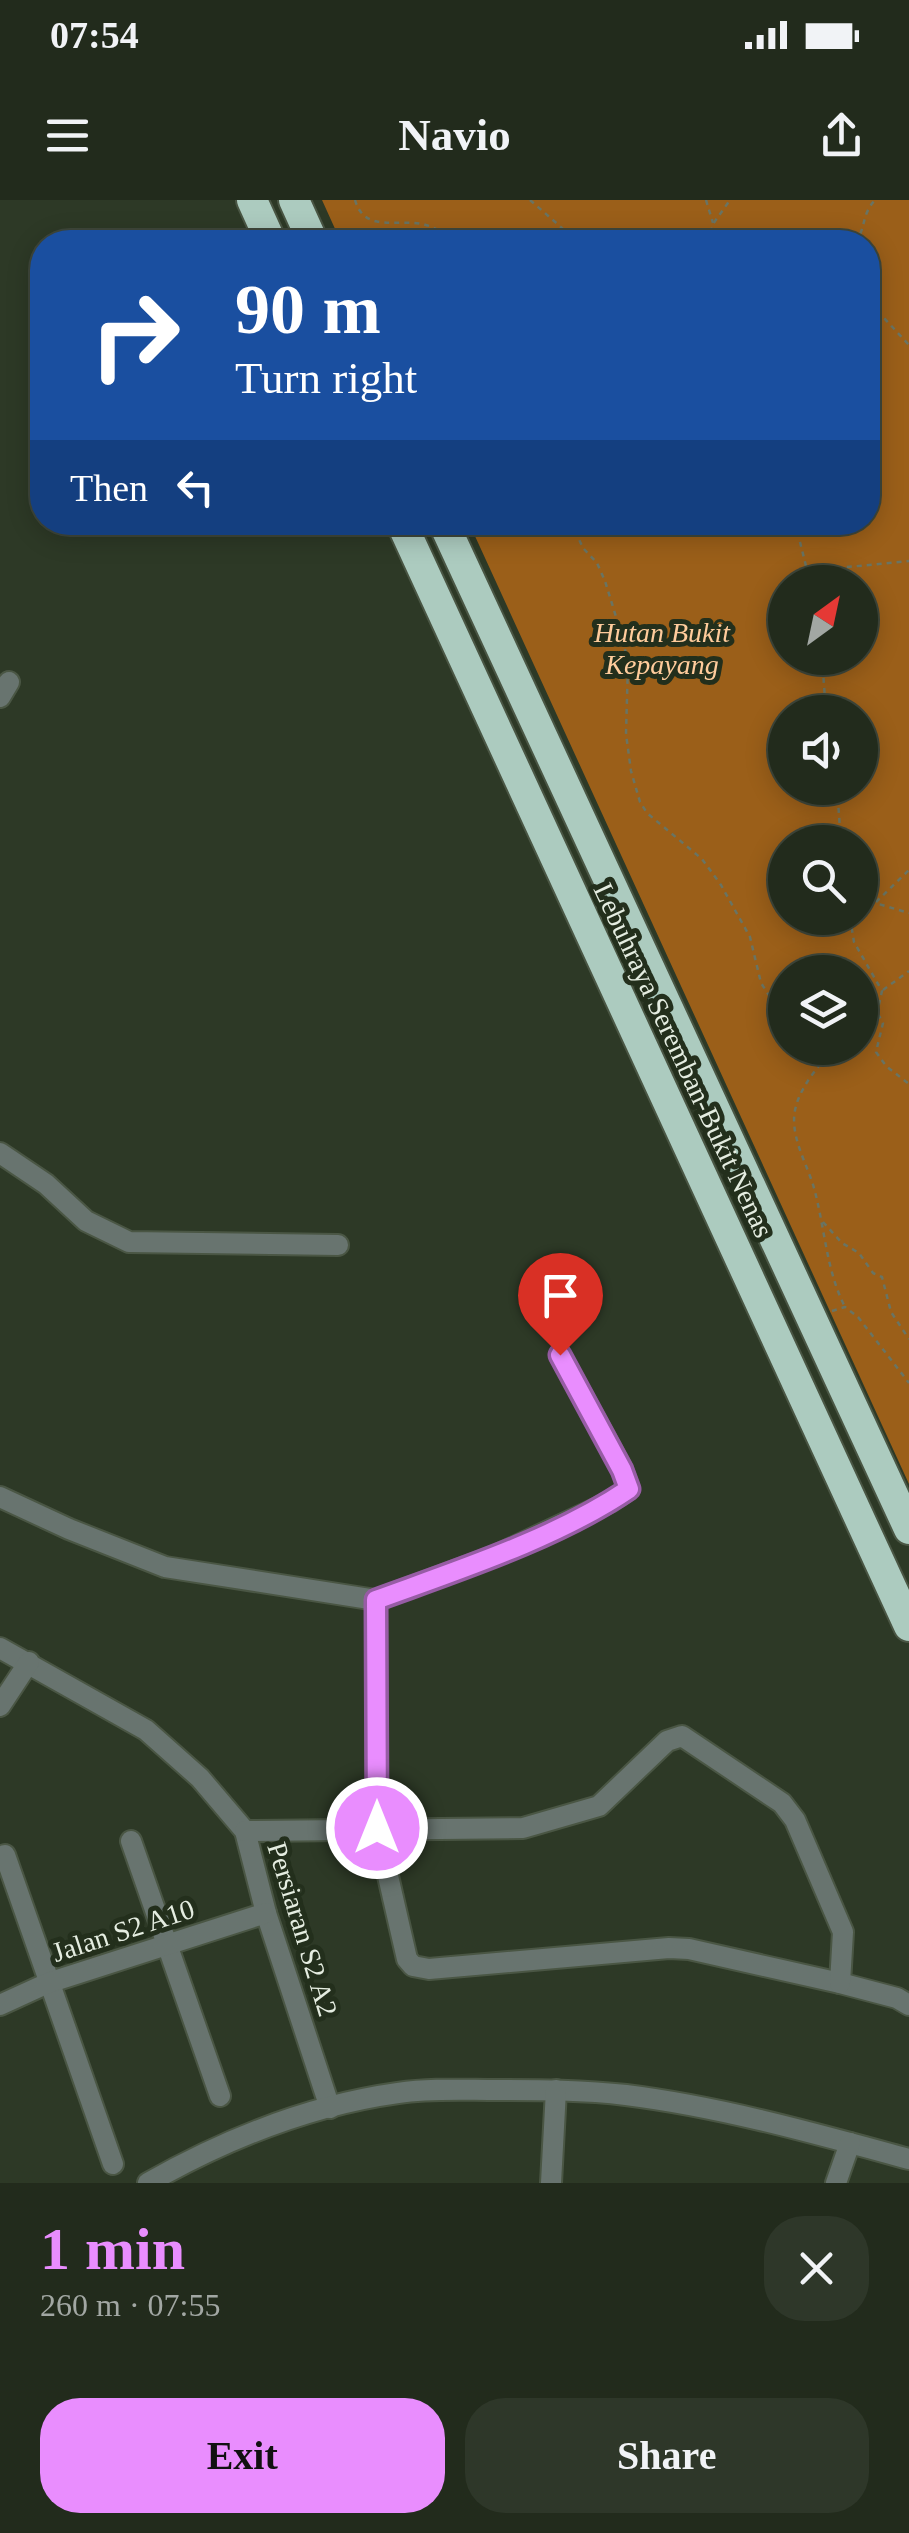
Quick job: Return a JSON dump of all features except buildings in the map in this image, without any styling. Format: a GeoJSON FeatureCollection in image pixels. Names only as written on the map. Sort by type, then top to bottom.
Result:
{"type":"FeatureCollection","features":[{"type":"Feature","properties":{"kind":"highway"},"geometry":{"type":"LineString","coordinates":[[252,200],[266,230]]}},
{"type":"Feature","properties":{"kind":"highway"},"geometry":{"type":"LineString","coordinates":[[294,200],[308,230]]}},
{"type":"Feature","properties":{"kind":"highway","name":"Lebuhraya Seremban-Bukit Nenas"},"geometry":{"type":"LineString","coordinates":[[406,535],[909,1626]]}},
{"type":"Feature","properties":{"kind":"highway","name":"Lebuhraya Seremban-Bukit Nenas"},"geometry":{"type":"LineString","coordinates":[[449,535],[909,1529]]}},
{"type":"Feature","properties":{"kind":"street"},"geometry":{"type":"LineString","coordinates":[[0,1153],[46,1184],[86,1221],[129,1242],[338,1245]]}},
{"type":"Feature","properties":{"kind":"street"},"geometry":{"type":"LineString","coordinates":[[0,1496],[69,1529],[165,1566],[376,1600],[496,1556],[610,1502],[629,1489],[560,1355]]}},
{"type":"Feature","properties":{"kind":"street"},"geometry":{"type":"LineString","coordinates":[[376,1600],[377,1828],[408,1959],[414,1966],[430,1970],[689,1949],[840,1983],[897,1998],[909,2005]]}},
{"type":"Feature","properties":{"kind":"street","name":"Persiaran S2 A2"},"geometry":{"type":"LineString","coordinates":[[0,1648],[146,1730],[200,1778],[245,1831],[266,1913],[330,2108]]}},
{"type":"Feature","properties":{"kind":"street"},"geometry":{"type":"LineString","coordinates":[[0,1706],[29,1662]]}},
{"type":"Feature","properties":{"kind":"street"},"geometry":{"type":"LineString","coordinates":[[245,1831],[524,1828],[599,1806],[667,1740],[682,1736],[782,1803],[795,1820],[842,1932],[840,1983]]}},
{"type":"Feature","properties":{"kind":"street"},"geometry":{"type":"LineString","coordinates":[[131,1841],[220,2096]]}},
{"type":"Feature","properties":{"kind":"street"},"geometry":{"type":"LineString","coordinates":[[5,1854],[113,2164]]}},
{"type":"Feature","properties":{"kind":"street","name":"Jalan S2 A10"},"geometry":{"type":"LineString","coordinates":[[0,2005],[48,1982],[266,1913]]}},
{"type":"Feature","properties":{"kind":"street"},"geometry":{"type":"LineString","coordinates":[[148,2183],[229,2142],[330,2108],[396,2093],[431,2090],[556,2090],[627,2095],[762,2121],[909,2158]]}},
{"type":"Feature","properties":{"kind":"street"},"geometry":{"type":"LineString","coordinates":[[554,2183],[556,2090]]}},
{"type":"Feature","properties":{"kind":"street"},"geometry":{"type":"LineString","coordinates":[[836,2183],[850,2143]]}},
{"type":"Feature","properties":{"kind":"path"},"geometry":{"type":"LineString","coordinates":[[354,200],[366,218],[380,224],[422,224],[433,230]]}},
{"type":"Feature","properties":{"kind":"path"},"geometry":{"type":"LineString","coordinates":[[530,200],[564,230]]}},
{"type":"Feature","properties":{"kind":"path"},"geometry":{"type":"LineString","coordinates":[[706,200],[713,224]]}},
{"type":"Feature","properties":{"kind":"path"},"geometry":{"type":"LineString","coordinates":[[711,230],[730,200]]}},
{"type":"Feature","properties":{"kind":"path"},"geometry":{"type":"LineString","coordinates":[[861,230],[865,210],[875,200]]}},
{"type":"Feature","properties":{"kind":"path"},"geometry":{"type":"LineString","coordinates":[[880,314],[909,345]]}},
{"type":"Feature","properties":{"kind":"path"},"geometry":{"type":"LineString","coordinates":[[577,535],[605,580],[628,662],[626,734],[640,802],[647,813],[702,859],[727,895],[750,937],[761,982],[768,993]]}},
{"type":"Feature","properties":{"kind":"path"},"geometry":{"type":"LineString","coordinates":[[799,535],[806,565]]}},
{"type":"Feature","properties":{"kind":"path"},"geometry":{"type":"LineString","coordinates":[[869,565],[909,561]]}},
{"type":"Feature","properties":{"kind":"path"},"geometry":{"type":"LineString","coordinates":[[878,900],[909,870]]}},
{"type":"Feature","properties":{"kind":"path"},"geometry":{"type":"LineString","coordinates":[[878,904],[909,913]]}},
{"type":"Feature","properties":{"kind":"path"},"geometry":{"type":"LineString","coordinates":[[853,935],[882,991]]}},
{"type":"Feature","properties":{"kind":"path"},"geometry":{"type":"LineString","coordinates":[[878,1009],[882,991],[909,971]]}},
{"type":"Feature","properties":{"kind":"path"},"geometry":{"type":"LineString","coordinates":[[878,1014],[883,1022],[878,1043]]}},
{"type":"Feature","properties":{"kind":"path"},"geometry":{"type":"LineString","coordinates":[[878,1055],[909,1084]]}},
{"type":"Feature","properties":{"kind":"path"},"geometry":{"type":"LineString","coordinates":[[819,1065],[795,1108],[798,1147],[813,1184],[833,1284],[845,1308],[858,1316],[909,1383]]}},
{"type":"Feature","properties":{"kind":"path"},"geometry":{"type":"LineString","coordinates":[[822,1221],[835,1237],[859,1253],[872,1273],[882,1277],[891,1312],[909,1339]]}},
{"type":"Feature","properties":{"kind":"path"},"geometry":{"type":"LineString","coordinates":[[827,1351],[827,1321],[834,1310],[845,1308]]}},
{"type":"Feature","properties":{"kind":"green space","name":"Hutan Bukit Kepayang"},"geometry":{"type":"Polygon","coordinates":[[[322,200],[909,200],[909,1484],[474,535],[880,535],[880,230],[336,230],[322,200]]]}},
{"type":"Feature","properties":{"kind":"route"},"geometry":{"type":"LineString","coordinates":[[377,1828],[376,1600],[496,1556],[610,1502],[629,1489],[560,1355]]}}]}
